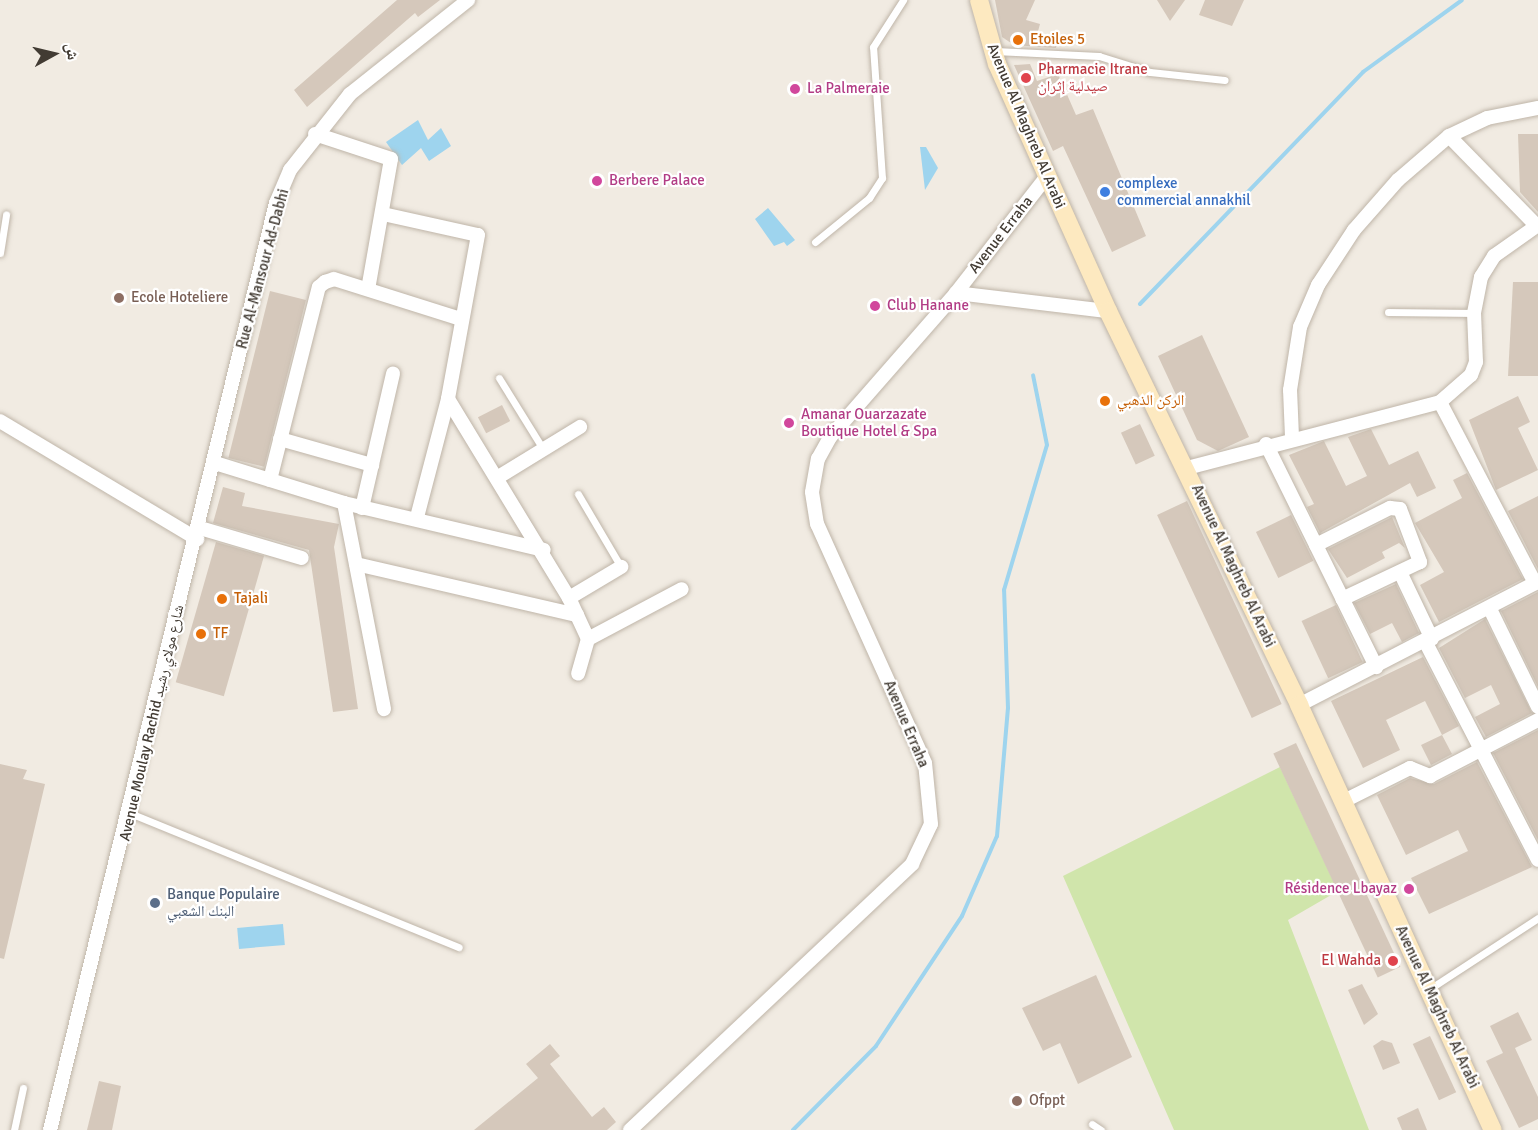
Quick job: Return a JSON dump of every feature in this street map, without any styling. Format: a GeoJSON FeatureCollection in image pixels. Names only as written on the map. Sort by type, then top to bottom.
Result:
{"type":"FeatureCollection","features":[{"type":"Feature","properties":{"kind":"main road","name":"Avenue Al Maghreb Al Arabi"},"geometry":{"type":"LineString","coordinates":[[979,0],[993,51],[1108,311],[1187,468],[1299,705],[1493,1130]]}},
{"type":"Feature","properties":{"kind":"street","name":"Rue Al-Mansour Ad-Dabhi"},"geometry":{"type":"LineString","coordinates":[[198,533],[276,203],[315,134],[350,94],[468,0]]}},
{"type":"Feature","properties":{"kind":"street"},"geometry":{"type":"LineString","coordinates":[[1292,437],[1292,357],[1317,285],[1354,230],[1398,180],[1449,136],[1487,118],[1538,108]]}},
{"type":"Feature","properties":{"kind":"street"},"geometry":{"type":"LineString","coordinates":[[315,134],[391,159],[368,290]]}},
{"type":"Feature","properties":{"kind":"street"},"geometry":{"type":"LineString","coordinates":[[1187,468],[1292,437],[1440,402],[1473,369],[1478,342],[1474,313],[1480,278],[1494,256],[1537,225],[1449,136]]}},
{"type":"Feature","properties":{"kind":"street","name":"Avenue Erraha"},"geometry":{"type":"LineString","coordinates":[[630,1130],[912,864],[931,824],[925,764],[817,524],[812,492],[818,459],[830,437],[956,294],[1047,176]]}},
{"type":"Feature","properties":{"kind":"street"},"geometry":{"type":"LineString","coordinates":[[383,214],[478,234],[448,399],[417,517]]}},
{"type":"Feature","properties":{"kind":"street"},"geometry":{"type":"LineString","coordinates":[[270,480],[319,287],[334,279],[461,319]]}},
{"type":"Feature","properties":{"kind":"street","name":"Avenue Erraha"},"geometry":{"type":"LineString","coordinates":[[956,294],[1108,311]]}},
{"type":"Feature","properties":{"kind":"street"},"geometry":{"type":"LineString","coordinates":[[362,508],[393,374]]}},
{"type":"Feature","properties":{"kind":"street"},"geometry":{"type":"LineString","coordinates":[[448,399],[500,476],[544,550],[569,598],[588,639],[578,674]]}},
{"type":"Feature","properties":{"kind":"street"},"geometry":{"type":"LineString","coordinates":[[1299,705],[1490,609],[1535,580],[1440,402]]}},
{"type":"Feature","properties":{"kind":"street"},"geometry":{"type":"LineString","coordinates":[[0,422],[198,533],[302,558]]}},
{"type":"Feature","properties":{"kind":"street"},"geometry":{"type":"LineString","coordinates":[[500,476],[580,426]]}},
{"type":"Feature","properties":{"kind":"street"},"geometry":{"type":"LineString","coordinates":[[280,439],[372,465]]}},
{"type":"Feature","properties":{"kind":"street"},"geometry":{"type":"LineString","coordinates":[[1266,444],[1376,667]]}},
{"type":"Feature","properties":{"kind":"street"},"geometry":{"type":"LineString","coordinates":[[215,463],[362,508],[417,517],[544,550]]}},
{"type":"Feature","properties":{"kind":"street"},"geometry":{"type":"LineString","coordinates":[[344,503],[384,709]]}},
{"type":"Feature","properties":{"kind":"street"},"geometry":{"type":"LineString","coordinates":[[1316,545],[1396,508],[1421,557],[1400,572],[1342,599]]}},
{"type":"Feature","properties":{"kind":"street","name":"Avenue Moulay Rachid شارع مولاي رشيد"},"geometry":{"type":"LineString","coordinates":[[50,1130],[198,533]]}},
{"type":"Feature","properties":{"kind":"street"},"geometry":{"type":"LineString","coordinates":[[356,564],[577,615]]}},
{"type":"Feature","properties":{"kind":"street"},"geometry":{"type":"LineString","coordinates":[[569,598],[621,567]]}},
{"type":"Feature","properties":{"kind":"street"},"geometry":{"type":"LineString","coordinates":[[1400,572],[1429,641],[1481,750],[1538,860]]}},
{"type":"Feature","properties":{"kind":"street"},"geometry":{"type":"LineString","coordinates":[[588,639],[682,589]]}},
{"type":"Feature","properties":{"kind":"street"},"geometry":{"type":"LineString","coordinates":[[1490,609],[1538,707]]}},
{"type":"Feature","properties":{"kind":"street"},"geometry":{"type":"LineString","coordinates":[[1342,802],[1410,768],[1430,776],[1538,720]]}},
{"type":"Feature","properties":{"kind":"lane"},"geometry":{"type":"LineString","coordinates":[[815,242],[869,198],[882,178],[873,47],[903,0]]}},
{"type":"Feature","properties":{"kind":"lane"},"geometry":{"type":"LineString","coordinates":[[993,51],[1088,55],[1150,72],[1225,80]]}},
{"type":"Feature","properties":{"kind":"lane"},"geometry":{"type":"LineString","coordinates":[[0,253],[6,214]]}},
{"type":"Feature","properties":{"kind":"lane"},"geometry":{"type":"LineString","coordinates":[[1388,312],[1474,313]]}},
{"type":"Feature","properties":{"kind":"lane"},"geometry":{"type":"LineString","coordinates":[[499,378],[543,449]]}},
{"type":"Feature","properties":{"kind":"lane"},"geometry":{"type":"LineString","coordinates":[[578,494],[621,567]]}},
{"type":"Feature","properties":{"kind":"lane"},"geometry":{"type":"LineString","coordinates":[[130,813],[459,947]]}},
{"type":"Feature","properties":{"kind":"lane"},"geometry":{"type":"LineString","coordinates":[[1429,989],[1538,918]]}},
{"type":"Feature","properties":{"kind":"lane"},"geometry":{"type":"LineString","coordinates":[[14,1130],[23,1088]]}},
{"type":"Feature","properties":{"kind":"lane"},"geometry":{"type":"LineString","coordinates":[[1092,1124],[1101,1130]]}},
{"type":"Feature","properties":{"kind":"green space"},"geometry":{"type":"Polygon","coordinates":[[[1280,767],[1338,891],[1288,920],[1369,1130],[1174,1130],[1063,876],[1280,767]]]}},
{"type":"Feature","properties":{"kind":"water"},"geometry":{"type":"Polygon","coordinates":[[[418,120],[428,140],[441,128],[451,146],[429,161],[421,148],[402,165],[386,142],[418,120]]]}},
{"type":"Feature","properties":{"kind":"water"},"geometry":{"type":"Polygon","coordinates":[[[920,147],[926,147],[938,168],[925,190],[920,147]]]}},
{"type":"Feature","properties":{"kind":"water"},"geometry":{"type":"Polygon","coordinates":[[[768,208],[795,240],[787,246],[784,242],[774,246],[755,219],[768,208]]]}},
{"type":"Feature","properties":{"kind":"water"},"geometry":{"type":"Polygon","coordinates":[[[283,924],[285,945],[239,949],[237,928],[283,924]]]}},
{"type":"Feature","properties":{"kind":"building"},"geometry":{"type":"Polygon","coordinates":[[[397,0],[440,0],[418,17],[415,13],[307,107],[294,90],[397,0]]]}},
{"type":"Feature","properties":{"kind":"building"},"geometry":{"type":"Polygon","coordinates":[[[995,0],[1035,0],[1026,20],[1040,24],[1037,35],[1058,36],[1056,48],[1014,45],[1002,37],[995,0]]]}},
{"type":"Feature","properties":{"kind":"building"},"geometry":{"type":"Polygon","coordinates":[[[1157,0],[1185,0],[1170,21],[1157,0]]]}},
{"type":"Feature","properties":{"kind":"building"},"geometry":{"type":"Polygon","coordinates":[[[1205,0],[1244,0],[1232,26],[1199,15],[1205,0]]]}},
{"type":"Feature","properties":{"kind":"building"},"geometry":{"type":"Polygon","coordinates":[[[1030,64],[1037,81],[1058,74],[1076,115],[1093,109],[1146,236],[1112,252],[1063,146],[1053,151],[1014,65],[1030,64]]]}},
{"type":"Feature","properties":{"kind":"building"},"geometry":{"type":"Polygon","coordinates":[[[1518,134],[1538,134],[1538,212],[1520,192],[1518,134]]]}},
{"type":"Feature","properties":{"kind":"building"},"geometry":{"type":"Polygon","coordinates":[[[1513,282],[1538,282],[1538,376],[1508,376],[1513,282]]]}},
{"type":"Feature","properties":{"kind":"building"},"geometry":{"type":"Polygon","coordinates":[[[270,291],[306,300],[264,467],[228,458],[270,291]]]}},
{"type":"Feature","properties":{"kind":"building"},"geometry":{"type":"Polygon","coordinates":[[[1202,335],[1249,437],[1218,451],[1197,440],[1158,356],[1202,335]]]}},
{"type":"Feature","properties":{"kind":"building"},"geometry":{"type":"Polygon","coordinates":[[[1518,396],[1530,422],[1518,428],[1538,470],[1496,490],[1469,420],[1518,396]]]}},
{"type":"Feature","properties":{"kind":"building"},"geometry":{"type":"Polygon","coordinates":[[[502,405],[510,421],[486,433],[478,417],[502,405]]]}},
{"type":"Feature","properties":{"kind":"building"},"geometry":{"type":"Polygon","coordinates":[[[1140,424],[1155,456],[1136,465],[1121,433],[1140,424]]]}},
{"type":"Feature","properties":{"kind":"building"},"geometry":{"type":"Polygon","coordinates":[[[1371,429],[1389,465],[1418,451],[1436,488],[1417,497],[1410,483],[1320,533],[1307,507],[1314,504],[1289,455],[1324,441],[1346,486],[1367,476],[1348,437],[1371,429]]]}},
{"type":"Feature","properties":{"kind":"building"},"geometry":{"type":"Polygon","coordinates":[[[1467,473],[1523,579],[1439,622],[1420,585],[1444,572],[1415,523],[1462,498],[1453,480],[1467,473]]]}},
{"type":"Feature","properties":{"kind":"building"},"geometry":{"type":"Polygon","coordinates":[[[223,487],[245,493],[242,506],[339,524],[334,547],[358,709],[333,712],[309,550],[213,523],[223,487]]]}},
{"type":"Feature","properties":{"kind":"building"},"geometry":{"type":"Polygon","coordinates":[[[1538,496],[1538,569],[1508,511],[1538,496]]]}},
{"type":"Feature","properties":{"kind":"building"},"geometry":{"type":"Polygon","coordinates":[[[1187,501],[1282,704],[1252,718],[1157,515],[1187,501]]]}},
{"type":"Feature","properties":{"kind":"building"},"geometry":{"type":"Polygon","coordinates":[[[1291,515],[1313,561],[1278,578],[1256,532],[1291,515]]]}},
{"type":"Feature","properties":{"kind":"building"},"geometry":{"type":"Polygon","coordinates":[[[1392,517],[1405,548],[1399,543],[1382,552],[1385,558],[1347,578],[1328,549],[1392,517]]]}},
{"type":"Feature","properties":{"kind":"building"},"geometry":{"type":"Polygon","coordinates":[[[216,542],[264,556],[224,696],[176,682],[216,542]]]}},
{"type":"Feature","properties":{"kind":"building"},"geometry":{"type":"Polygon","coordinates":[[[1396,584],[1419,633],[1402,642],[1392,623],[1370,634],[1354,603],[1396,584]]]}},
{"type":"Feature","properties":{"kind":"building"},"geometry":{"type":"Polygon","coordinates":[[[1538,592],[1538,687],[1501,611],[1538,592]]]}},
{"type":"Feature","properties":{"kind":"building"},"geometry":{"type":"Polygon","coordinates":[[[1336,605],[1363,662],[1328,678],[1302,621],[1336,605]]]}},
{"type":"Feature","properties":{"kind":"building"},"geometry":{"type":"Polygon","coordinates":[[[1485,619],[1532,713],[1486,737],[1475,717],[1500,704],[1491,685],[1465,698],[1439,648],[1485,619]]]}},
{"type":"Feature","properties":{"kind":"building"},"geometry":{"type":"Polygon","coordinates":[[[1423,657],[1459,726],[1442,735],[1425,701],[1386,720],[1400,750],[1363,768],[1331,701],[1423,657]]]}},
{"type":"Feature","properties":{"kind":"building"},"geometry":{"type":"Polygon","coordinates":[[[1538,730],[1538,840],[1493,753],[1538,730]]]}},
{"type":"Feature","properties":{"kind":"building"},"geometry":{"type":"Polygon","coordinates":[[[1442,735],[1452,754],[1431,765],[1421,745],[1442,735]]]}},
{"type":"Feature","properties":{"kind":"building"},"geometry":{"type":"Polygon","coordinates":[[[1296,743],[1400,967],[1378,977],[1273,754],[1296,743]]]}},
{"type":"Feature","properties":{"kind":"building"},"geometry":{"type":"Polygon","coordinates":[[[1477,762],[1532,867],[1429,914],[1411,878],[1468,851],[1458,830],[1406,855],[1377,795],[1410,778],[1434,784],[1477,762]]]}},
{"type":"Feature","properties":{"kind":"building"},"geometry":{"type":"Polygon","coordinates":[[[0,764],[27,770],[23,779],[45,784],[4,959],[0,958],[0,764]]]}},
{"type":"Feature","properties":{"kind":"building"},"geometry":{"type":"Polygon","coordinates":[[[1096,975],[1132,1057],[1078,1084],[1060,1043],[1043,1051],[1022,1008],[1096,975]]]}},
{"type":"Feature","properties":{"kind":"building"},"geometry":{"type":"Polygon","coordinates":[[[1362,984],[1378,1014],[1364,1025],[1348,990],[1362,984]]]}},
{"type":"Feature","properties":{"kind":"building"},"geometry":{"type":"Polygon","coordinates":[[[1518,1012],[1532,1040],[1515,1048],[1538,1097],[1538,1119],[1519,1128],[1486,1061],[1503,1053],[1490,1026],[1518,1012]]]}},
{"type":"Feature","properties":{"kind":"building"},"geometry":{"type":"Polygon","coordinates":[[[1430,1036],[1456,1092],[1439,1100],[1413,1044],[1430,1036]]]}},
{"type":"Feature","properties":{"kind":"building"},"geometry":{"type":"Polygon","coordinates":[[[1382,1040],[1392,1043],[1400,1063],[1383,1070],[1373,1046],[1382,1040]]]}},
{"type":"Feature","properties":{"kind":"building"},"geometry":{"type":"Polygon","coordinates":[[[550,1044],[560,1056],[550,1064],[592,1117],[604,1107],[616,1122],[607,1130],[474,1130],[538,1078],[526,1064],[550,1044]]]}},
{"type":"Feature","properties":{"kind":"building"},"geometry":{"type":"Polygon","coordinates":[[[99,1081],[121,1086],[112,1130],[87,1130],[99,1081]]]}},
{"type":"Feature","properties":{"kind":"building"},"geometry":{"type":"Polygon","coordinates":[[[1418,1108],[1427,1130],[1402,1130],[1397,1118],[1418,1108]]]}},
{"type":"Feature","properties":{"kind":"waterway"},"geometry":{"type":"LineString","coordinates":[[1140,304],[1363,72],[1462,0]]}},
{"type":"Feature","properties":{"kind":"waterway"},"geometry":{"type":"LineString","coordinates":[[793,1130],[876,1046],[962,916],[997,836],[1008,708],[1004,590],[1047,445],[1033,375]]}},
{"type":"Feature","properties":{"kind":"place","name":"Etoiles 5"},"geometry":{"type":"Point","coordinates":[1018,40]}},
{"type":"Feature","properties":{"kind":"place","name":"Pharmacie Itrane صيدلية إثران"},"geometry":{"type":"Point","coordinates":[1026,78]}},
{"type":"Feature","properties":{"kind":"place","name":"La Palmeraie"},"geometry":{"type":"Point","coordinates":[795,89]}},
{"type":"Feature","properties":{"kind":"place","name":"Berbere Palace"},"geometry":{"type":"Point","coordinates":[597,181]}},
{"type":"Feature","properties":{"kind":"place","name":"complexe commercial annakhil"},"geometry":{"type":"Point","coordinates":[1105,192]}},
{"type":"Feature","properties":{"kind":"place","name":"Ecole Hoteliere"},"geometry":{"type":"Point","coordinates":[119,298]}},
{"type":"Feature","properties":{"kind":"place","name":"Club Hanane"},"geometry":{"type":"Point","coordinates":[875,306]}},
{"type":"Feature","properties":{"kind":"place","name":"الركن الذهبي"},"geometry":{"type":"Point","coordinates":[1105,401]}},
{"type":"Feature","properties":{"kind":"place","name":"Amanar Ouarzazate Boutique Hotel & Spa"},"geometry":{"type":"Point","coordinates":[789,423]}},
{"type":"Feature","properties":{"kind":"place","name":"Tajali"},"geometry":{"type":"Point","coordinates":[222,599]}},
{"type":"Feature","properties":{"kind":"place","name":"TF"},"geometry":{"type":"Point","coordinates":[201,634]}},
{"type":"Feature","properties":{"kind":"place","name":"Résidence Lbayaz"},"geometry":{"type":"Point","coordinates":[1409,889]}},
{"type":"Feature","properties":{"kind":"place","name":"Banque Populaire البنك الشعبي"},"geometry":{"type":"Point","coordinates":[155,903]}},
{"type":"Feature","properties":{"kind":"place","name":"El Wahda"},"geometry":{"type":"Point","coordinates":[1393,961]}},
{"type":"Feature","properties":{"kind":"place","name":"Ofppt"},"geometry":{"type":"Point","coordinates":[1017,1101]}}]}
